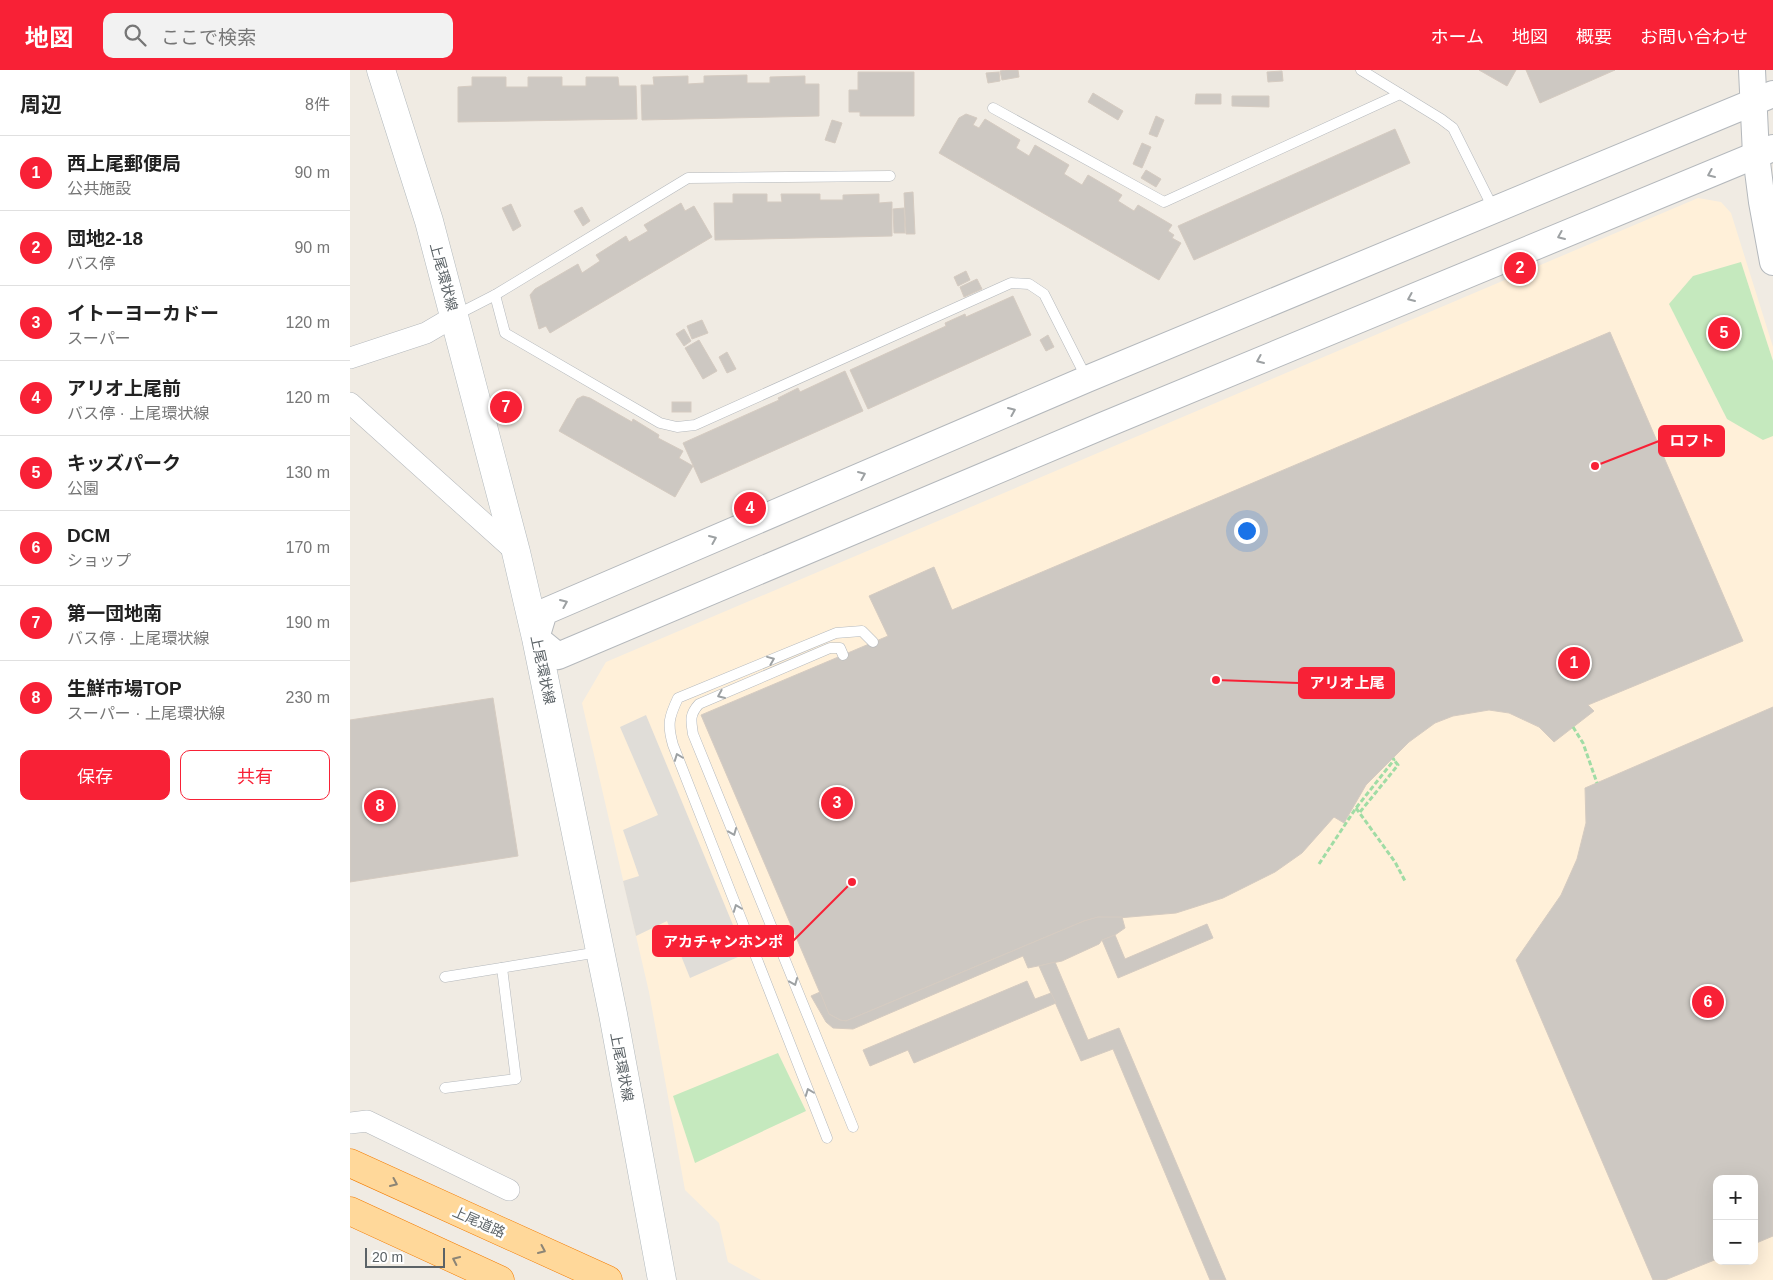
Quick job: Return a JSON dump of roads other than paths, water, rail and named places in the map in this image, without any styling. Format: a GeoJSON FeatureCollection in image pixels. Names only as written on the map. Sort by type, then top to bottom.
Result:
{"type":"FeatureCollection","features":[{"type":"Feature","properties":{"kind":"highway","name":"上尾道路"},"geometry":{"type":"LineString","coordinates":[[350,1163],[608,1280]]}},
{"type":"Feature","properties":{"kind":"highway"},"geometry":{"type":"LineString","coordinates":[[350,1211],[500,1280]]}},
{"type":"Feature","properties":{"kind":"main road","name":"上尾環状線"},"geometry":{"type":"LineString","coordinates":[[381,70],[429,221],[455,316],[516,552],[536,638],[600,952],[662,1280]]}},
{"type":"Feature","properties":{"kind":"street"},"geometry":{"type":"LineString","coordinates":[[1752,70],[1763,98],[1764,151],[1762,202],[1773,262]]}},
{"type":"Feature","properties":{"kind":"street"},"geometry":{"type":"LineString","coordinates":[[1763,98],[1087,379],[544,612],[536,638],[558,656],[1102,426],[1764,151]]}},
{"type":"Feature","properties":{"kind":"street"},"geometry":{"type":"LineString","coordinates":[[350,358],[426,333],[455,316]]}},
{"type":"Feature","properties":{"kind":"street"},"geometry":{"type":"LineString","coordinates":[[350,403],[516,552]]}},
{"type":"Feature","properties":{"kind":"street"},"geometry":{"type":"LineString","coordinates":[[350,1123],[367,1121],[509,1190]]}},
{"type":"Feature","properties":{"kind":"lane"},"geometry":{"type":"LineString","coordinates":[[1361,70],[1453,128],[1494,210]]}},
{"type":"Feature","properties":{"kind":"lane"},"geometry":{"type":"LineString","coordinates":[[993,108],[1164,202],[1400,94]]}},
{"type":"Feature","properties":{"kind":"lane"},"geometry":{"type":"LineString","coordinates":[[455,316],[688,178],[890,176]]}},
{"type":"Feature","properties":{"kind":"lane"},"geometry":{"type":"LineString","coordinates":[[495,294],[505,333],[660,423],[677,427],[695,425],[1011,284],[1029,284],[1044,294],[1087,379]]}},
{"type":"Feature","properties":{"kind":"lane"},"geometry":{"type":"LineString","coordinates":[[826,1138],[668,728],[672,711],[678,698],[836,634],[862,631],[873,642]]}},
{"type":"Feature","properties":{"kind":"lane"},"geometry":{"type":"LineString","coordinates":[[844,655],[840,648],[830,648],[707,700],[699,704],[692,712],[692,721],[693,734],[853,1127]]}},
{"type":"Feature","properties":{"kind":"lane"},"geometry":{"type":"LineString","coordinates":[[445,977],[600,952]]}},
{"type":"Feature","properties":{"kind":"lane"},"geometry":{"type":"LineString","coordinates":[[445,1088],[516,1079],[502,968]]}},
{"type":"Feature","properties":{"kind":"place","name":"団地2-18"},"geometry":{"type":"Point","coordinates":[1520,268]}},
{"type":"Feature","properties":{"kind":"place","name":"キッズパーク"},"geometry":{"type":"Point","coordinates":[1724,333]}},
{"type":"Feature","properties":{"kind":"place","name":"第一団地南"},"geometry":{"type":"Point","coordinates":[506,407]}},
{"type":"Feature","properties":{"kind":"place","name":"ロフト"},"geometry":{"type":"Point","coordinates":[1595,466]}},
{"type":"Feature","properties":{"kind":"place","name":"アリオ上尾前"},"geometry":{"type":"Point","coordinates":[750,508]}},
{"type":"Feature","properties":{"kind":"place","name":"西上尾郵便局"},"geometry":{"type":"Point","coordinates":[1574,663]}},
{"type":"Feature","properties":{"kind":"place","name":"アリオ上尾"},"geometry":{"type":"Point","coordinates":[1216,680]}},
{"type":"Feature","properties":{"kind":"place","name":"イトーヨーカドー"},"geometry":{"type":"Point","coordinates":[837,803]}},
{"type":"Feature","properties":{"kind":"place","name":"生鮮市場TOP"},"geometry":{"type":"Point","coordinates":[380,806]}},
{"type":"Feature","properties":{"kind":"place","name":"アカチャンホンポ"},"geometry":{"type":"Point","coordinates":[852,882]}},
{"type":"Feature","properties":{"kind":"place","name":"DCM"},"geometry":{"type":"Point","coordinates":[1708,1002]}}]}
